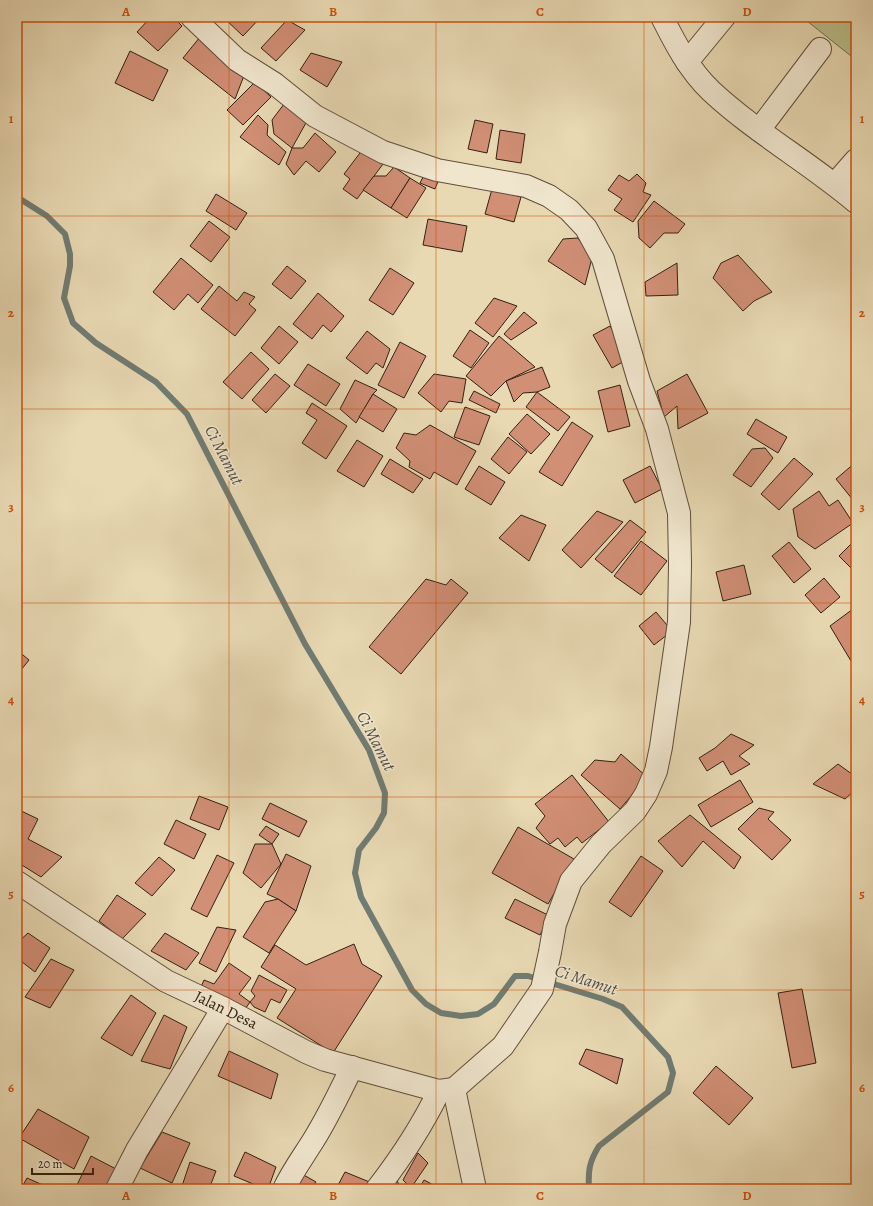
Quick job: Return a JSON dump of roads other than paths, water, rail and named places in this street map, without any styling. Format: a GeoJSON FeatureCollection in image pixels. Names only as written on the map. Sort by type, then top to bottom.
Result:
{"type":"FeatureCollection","features":[{"type":"Feature","properties":{"kind":"street"},"geometry":{"type":"LineString","coordinates":[[192,17],[237,60],[275,84],[315,116],[383,152],[437,170],[526,186],[549,196],[569,210],[586,228],[604,258],[639,381],[657,429],[678,513],[680,564],[678,622],[661,747],[656,771],[646,794],[635,811],[601,844],[571,881],[555,924],[544,981],[503,1046],[447,1090],[427,1116],[398,1162],[377,1189]]}},
{"type":"Feature","properties":{"kind":"street"},"geometry":{"type":"LineString","coordinates":[[662,17],[687,62],[710,90],[759,130],[835,184],[856,202]]}},
{"type":"Feature","properties":{"kind":"street"},"geometry":{"type":"LineString","coordinates":[[687,62],[724,17]]}},
{"type":"Feature","properties":{"kind":"street"},"geometry":{"type":"LineString","coordinates":[[759,130],[820,50]]}},
{"type":"Feature","properties":{"kind":"street"},"geometry":{"type":"LineString","coordinates":[[835,184],[856,160]]}},
{"type":"Feature","properties":{"kind":"street","name":"Jalan Desa"},"geometry":{"type":"LineString","coordinates":[[17,882],[166,981],[222,1008],[306,1052],[325,1060],[447,1090]]}},
{"type":"Feature","properties":{"kind":"street"},"geometry":{"type":"LineString","coordinates":[[117,1189],[137,1150],[222,1008]]}},
{"type":"Feature","properties":{"kind":"street"},"geometry":{"type":"LineString","coordinates":[[284,1189],[294,1169],[313,1142],[335,1103],[352,1067]]}},
{"type":"Feature","properties":{"kind":"street"},"geometry":{"type":"LineString","coordinates":[[447,1090],[475,1189]]}},
{"type":"Feature","properties":{"kind":"waterway","name":"Ci Mamut"},"geometry":{"type":"LineString","coordinates":[[17,197],[47,216],[65,234],[70,254],[70,266],[64,298],[73,323],[96,343],[156,382],[187,414],[305,644],[369,750],[385,793],[384,813],[376,828],[359,850],[355,873],[361,897],[412,990],[426,1004],[441,1013],[461,1016],[478,1014],[494,1004],[515,976],[528,976],[603,999],[622,1007],[668,1057],[673,1073],[668,1092],[599,1146],[590,1167],[589,1189]]}}]}
